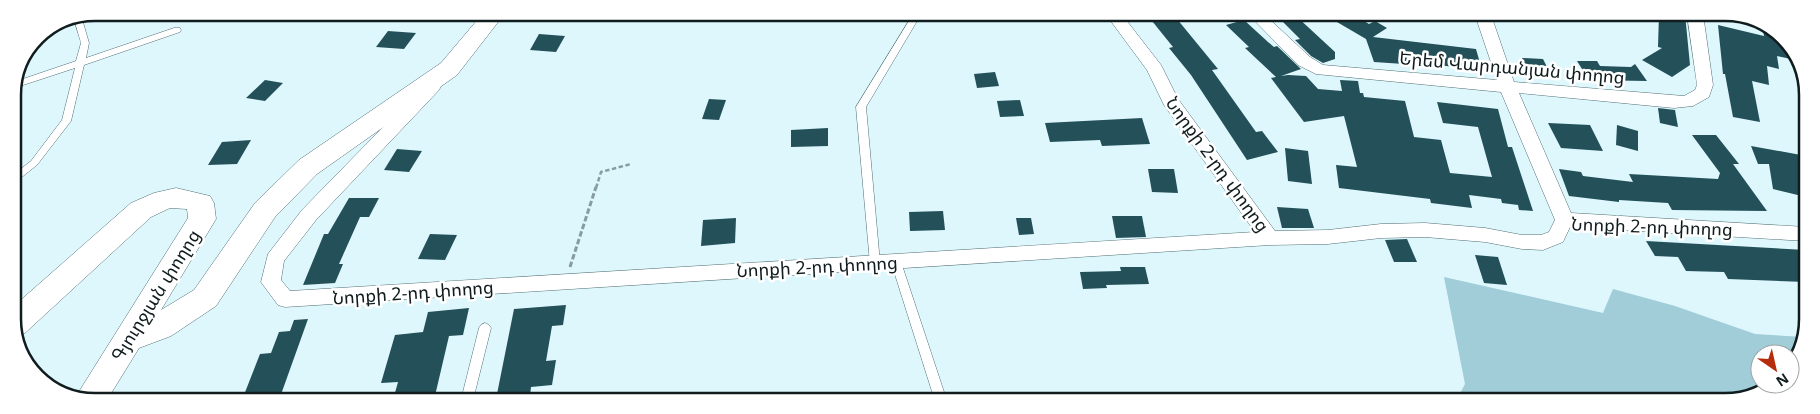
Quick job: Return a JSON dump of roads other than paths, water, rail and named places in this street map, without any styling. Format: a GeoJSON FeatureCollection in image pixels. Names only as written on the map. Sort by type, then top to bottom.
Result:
{"type":"FeatureCollection","features":[{"type":"Feature","properties":{"kind":"main road"},"geometry":{"type":"LineString","coordinates":[[127,338],[160,327],[205,298],[265,210],[308,167],[449,69],[489,21]]}},
{"type":"Feature","properties":{"kind":"main road","name":"Գյուրջյան փողոց"},"geometry":{"type":"LineString","coordinates":[[21,318],[141,210],[166,198],[185,197],[200,203],[202,219],[94,393]]}},
{"type":"Feature","properties":{"kind":"street","name":"Նորքի 2-րդ փողոց"},"geometry":{"type":"LineString","coordinates":[[1119,21],[1155,69],[1170,101],[1270,238]]}},
{"type":"Feature","properties":{"kind":"street","name":"Երեմ Վարդանյան փողոց"},"geometry":{"type":"LineString","coordinates":[[1262,21],[1304,61],[1312,67],[1322,70],[1687,102],[1703,93],[1705,85],[1696,21]]}},
{"type":"Feature","properties":{"kind":"street"},"geometry":{"type":"LineString","coordinates":[[1485,21],[1507,86],[1564,220]]}},
{"type":"Feature","properties":{"kind":"street","name":"Նորքի 2-րդ փողոց"},"geometry":{"type":"LineString","coordinates":[[449,69],[308,215],[275,259],[271,282],[285,300],[1270,238],[1328,237],[1381,231],[1426,230],[1463,232],[1522,242],[1543,243],[1556,238],[1564,220],[1799,234]]}},
{"type":"Feature","properties":{"kind":"lane"},"geometry":{"type":"LineString","coordinates":[[875,263],[861,107],[913,21]]}},
{"type":"Feature","properties":{"kind":"lane"},"geometry":{"type":"LineString","coordinates":[[21,174],[34,163],[66,121],[84,43],[79,24]]}},
{"type":"Feature","properties":{"kind":"lane"},"geometry":{"type":"LineString","coordinates":[[23,82],[177,30]]}},
{"type":"Feature","properties":{"kind":"lane"},"geometry":{"type":"LineString","coordinates":[[896,262],[938,393]]}},
{"type":"Feature","properties":{"kind":"lane"},"geometry":{"type":"LineString","coordinates":[[469,393],[485,328]]}}]}
